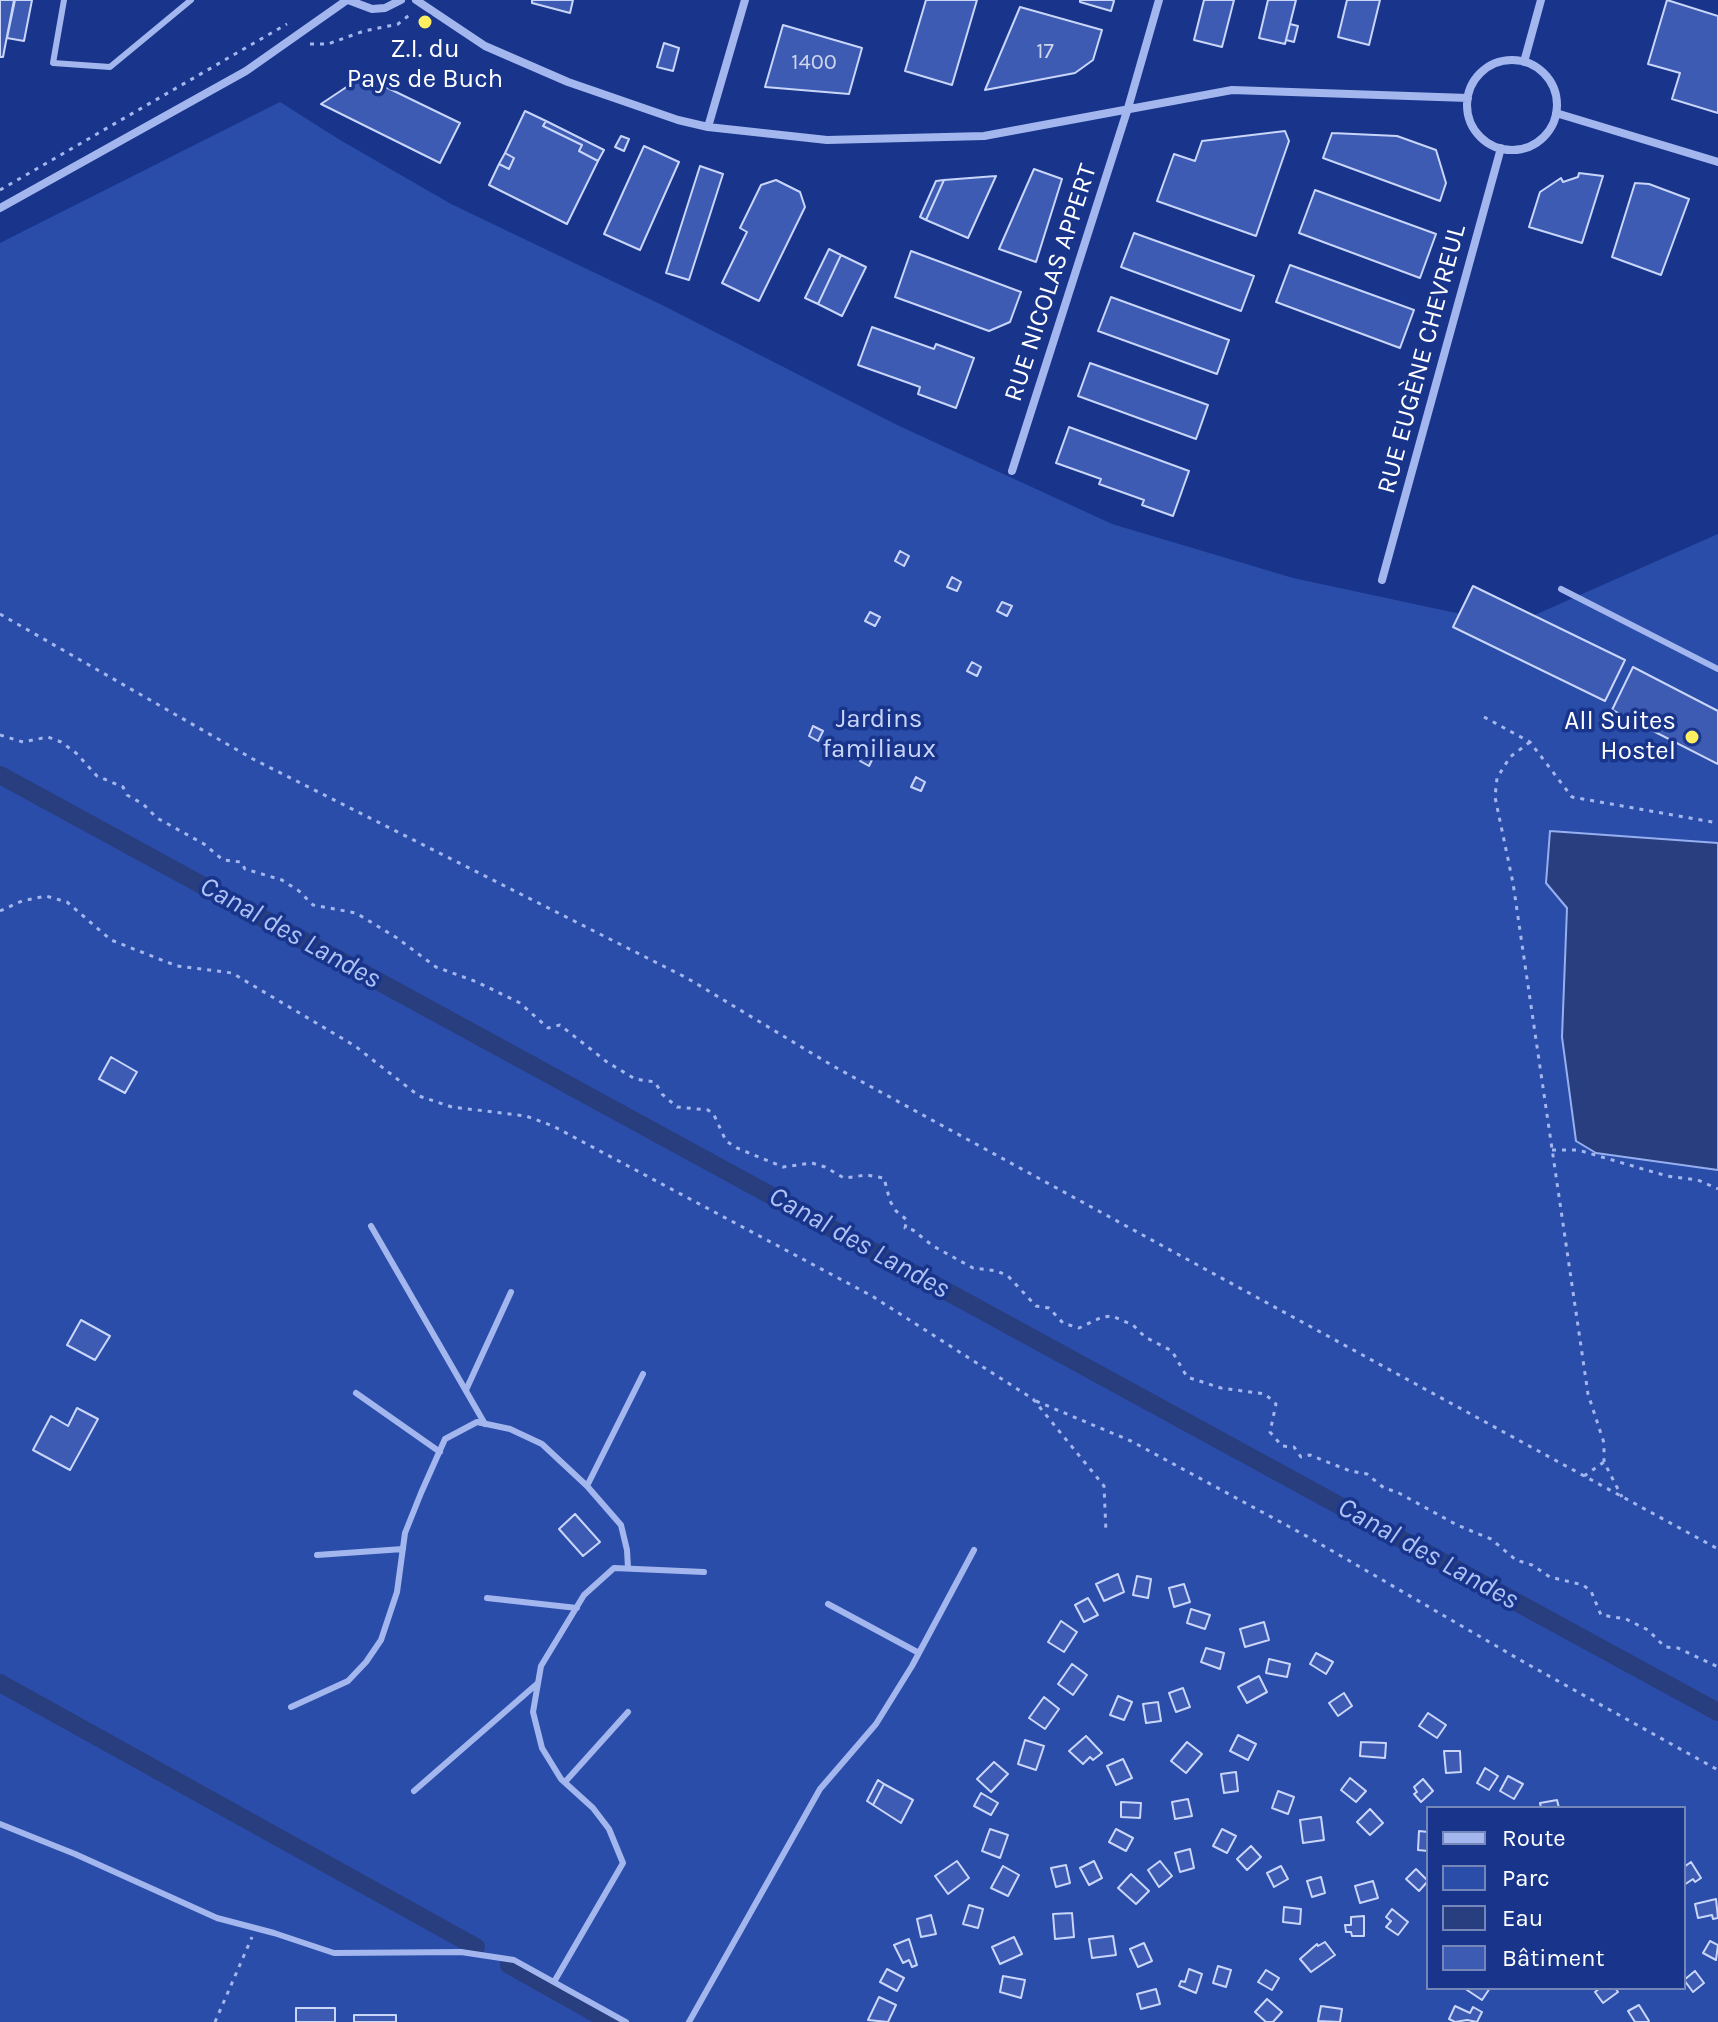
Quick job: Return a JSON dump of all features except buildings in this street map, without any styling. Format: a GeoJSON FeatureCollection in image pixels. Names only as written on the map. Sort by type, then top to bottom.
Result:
{"type":"FeatureCollection","features":[{"type":"Feature","properties":{"kind":"street"},"geometry":{"type":"LineString","coordinates":[[0,208],[246,71],[347,0],[372,9],[385,8],[401,0]]}},
{"type":"Feature","properties":{"kind":"street"},"geometry":{"type":"LineString","coordinates":[[708,127],[745,0]]}},
{"type":"Feature","properties":{"kind":"street","name":"RUE NICOLAS APPERT"},"geometry":{"type":"LineString","coordinates":[[1012,471],[1128,108],[1159,0]]}},
{"type":"Feature","properties":{"kind":"street"},"geometry":{"type":"LineString","coordinates":[[1524,62],[1541,0]]}},
{"type":"Feature","properties":{"kind":"street"},"geometry":{"type":"LineString","coordinates":[[419,2],[485,46],[595,91],[678,120],[708,127],[827,140],[984,136],[1232,90],[1468,98]]}},
{"type":"Feature","properties":{"kind":"street"},"geometry":{"type":"LineString","coordinates":[[1514,60],[1524,62],[1548,78],[1556,95],[1556,113],[1552,125],[1537,142],[1516,149],[1501,148],[1476,131],[1468,110],[1468,98],[1476,78],[1493,64],[1514,60]]}},
{"type":"Feature","properties":{"kind":"street"},"geometry":{"type":"LineString","coordinates":[[1556,113],[1718,162]]}},
{"type":"Feature","properties":{"kind":"street","name":"RUE EUGÈNE CHEVREUL"},"geometry":{"type":"LineString","coordinates":[[1382,580],[1501,148]]}},
{"type":"Feature","properties":{"kind":"lane"},"geometry":{"type":"LineString","coordinates":[[64,0],[53,63],[110,67],[191,0]]}},
{"type":"Feature","properties":{"kind":"lane"},"geometry":{"type":"LineString","coordinates":[[1561,589],[1718,669]]}},
{"type":"Feature","properties":{"kind":"lane"},"geometry":{"type":"LineString","coordinates":[[371,1226],[485,1424]]}},
{"type":"Feature","properties":{"kind":"lane"},"geometry":{"type":"LineString","coordinates":[[466,1390],[511,1292]]}},
{"type":"Feature","properties":{"kind":"lane"},"geometry":{"type":"LineString","coordinates":[[587,1486],[643,1374]]}},
{"type":"Feature","properties":{"kind":"lane"},"geometry":{"type":"LineString","coordinates":[[356,1393],[440,1452]]}},
{"type":"Feature","properties":{"kind":"lane"},"geometry":{"type":"LineString","coordinates":[[291,1707],[348,1681],[381,1640],[397,1592],[405,1533],[445,1439],[477,1422],[510,1429],[542,1444],[587,1486],[621,1525],[628,1568]]}},
{"type":"Feature","properties":{"kind":"lane"},"geometry":{"type":"LineString","coordinates":[[317,1555],[403,1549]]}},
{"type":"Feature","properties":{"kind":"lane"},"geometry":{"type":"LineString","coordinates":[[689,2022],[820,1789],[876,1724],[919,1653],[974,1550]]}},
{"type":"Feature","properties":{"kind":"lane"},"geometry":{"type":"LineString","coordinates":[[554,1982],[623,1863],[609,1829],[593,1808],[565,1782],[542,1748],[533,1712],[541,1666],[584,1595],[614,1568],[704,1572]]}},
{"type":"Feature","properties":{"kind":"lane"},"geometry":{"type":"LineString","coordinates":[[487,1598],[577,1608]]}},
{"type":"Feature","properties":{"kind":"lane"},"geometry":{"type":"LineString","coordinates":[[828,1604],[919,1653]]}},
{"type":"Feature","properties":{"kind":"lane"},"geometry":{"type":"LineString","coordinates":[[414,1791],[538,1683]]}},
{"type":"Feature","properties":{"kind":"lane"},"geometry":{"type":"LineString","coordinates":[[565,1782],[628,1712]]}},
{"type":"Feature","properties":{"kind":"lane"},"geometry":{"type":"LineString","coordinates":[[0,1824],[217,1918],[334,1953],[461,1952],[514,1960],[626,2022]]}},
{"type":"Feature","properties":{"kind":"path"},"geometry":{"type":"LineString","coordinates":[[0,190],[288,23],[301,32],[311,45],[328,44],[364,31],[398,24],[419,2]]}},
{"type":"Feature","properties":{"kind":"path"},"geometry":{"type":"LineString","coordinates":[[0,614],[253,759],[687,978],[847,1073],[1718,1549]]}},
{"type":"Feature","properties":{"kind":"path"},"geometry":{"type":"LineString","coordinates":[[1484,717],[1530,742],[1536,754],[1553,769],[1572,797],[1718,823]]}},
{"type":"Feature","properties":{"kind":"path"},"geometry":{"type":"LineString","coordinates":[[0,735],[23,742],[48,737],[61,742],[97,776],[123,787],[127,795],[143,804],[157,818],[204,844],[223,860],[241,862],[245,869],[282,880],[313,905],[356,913],[436,967],[520,1003],[548,1028],[560,1025],[607,1062],[635,1079],[655,1082],[662,1094],[677,1107],[708,1110],[714,1115],[726,1141],[737,1148],[783,1167],[812,1163],[844,1178],[867,1175],[884,1178],[892,1205],[906,1218],[908,1225],[905,1228],[973,1268],[997,1271],[1008,1276],[1036,1306],[1049,1308],[1063,1323],[1079,1328],[1102,1317],[1112,1316],[1133,1325],[1145,1337],[1172,1351],[1189,1378],[1221,1388],[1265,1394],[1276,1404],[1270,1432],[1282,1446],[1294,1447],[1301,1457],[1310,1455],[1350,1471],[1367,1474],[1384,1488],[1491,1539],[1516,1560],[1532,1565],[1550,1577],[1583,1585],[1591,1591],[1601,1615],[1630,1620],[1653,1633],[1665,1647],[1678,1648],[1718,1667]]}},
{"type":"Feature","properties":{"kind":"path"},"geometry":{"type":"LineString","coordinates":[[1530,742],[1510,757],[1497,778],[1495,797],[1513,883],[1588,1394],[1604,1443],[1604,1462],[1622,1497]]}},
{"type":"Feature","properties":{"kind":"path"},"geometry":{"type":"LineString","coordinates":[[0,911],[22,901],[46,896],[67,902],[111,940],[177,966],[232,973],[355,1046],[419,1096],[452,1107],[526,1116],[553,1126],[872,1296],[1033,1399],[1145,1448],[1718,1770]]}},
{"type":"Feature","properties":{"kind":"path"},"geometry":{"type":"LineString","coordinates":[[1552,1150],[1578,1150],[1675,1178],[1698,1180],[1718,1189]]}},
{"type":"Feature","properties":{"kind":"path"},"geometry":{"type":"LineString","coordinates":[[1033,1399],[1104,1486],[1106,1532]]}},
{"type":"Feature","properties":{"kind":"path"},"geometry":{"type":"LineString","coordinates":[[1584,1476],[1604,1462]]}},
{"type":"Feature","properties":{"kind":"path"},"geometry":{"type":"LineString","coordinates":[[215,2022],[255,1928]]}},
{"type":"Feature","properties":{"kind":"green space","name":"Jardins familiaux"},"geometry":{"type":"Polygon","coordinates":[[[280,102],[451,204],[662,305],[897,425],[1112,524],[1293,578],[1512,625],[1718,534],[1718,843],[1550,831],[1567,907],[1562,1037],[1596,1153],[1718,1170],[1718,2022],[0,2022],[0,243],[280,102]]]}},
{"type":"Feature","properties":{"kind":"water"},"geometry":{"type":"Polygon","coordinates":[[[1550,831],[1718,843],[1718,1170],[1596,1153],[1576,1141],[1562,1037],[1567,908],[1546,883],[1550,831]]]}},
{"type":"Feature","properties":{"kind":"waterway","name":"Canal des Landes"},"geometry":{"type":"LineString","coordinates":[[0,775],[1718,1712]]}},
{"type":"Feature","properties":{"kind":"waterway"},"geometry":{"type":"LineString","coordinates":[[0,1683],[476,1947]]}},
{"type":"Feature","properties":{"kind":"waterway"},"geometry":{"type":"LineString","coordinates":[[509,1965],[611,2022]]}},
{"type":"Feature","properties":{"kind":"place","name":"Z.I. du Pays de Buch"},"geometry":{"type":"Point","coordinates":[425,22]}},
{"type":"Feature","properties":{"kind":"place","name":"All Suites Hostel"},"geometry":{"type":"Point","coordinates":[1692,737]}}]}
